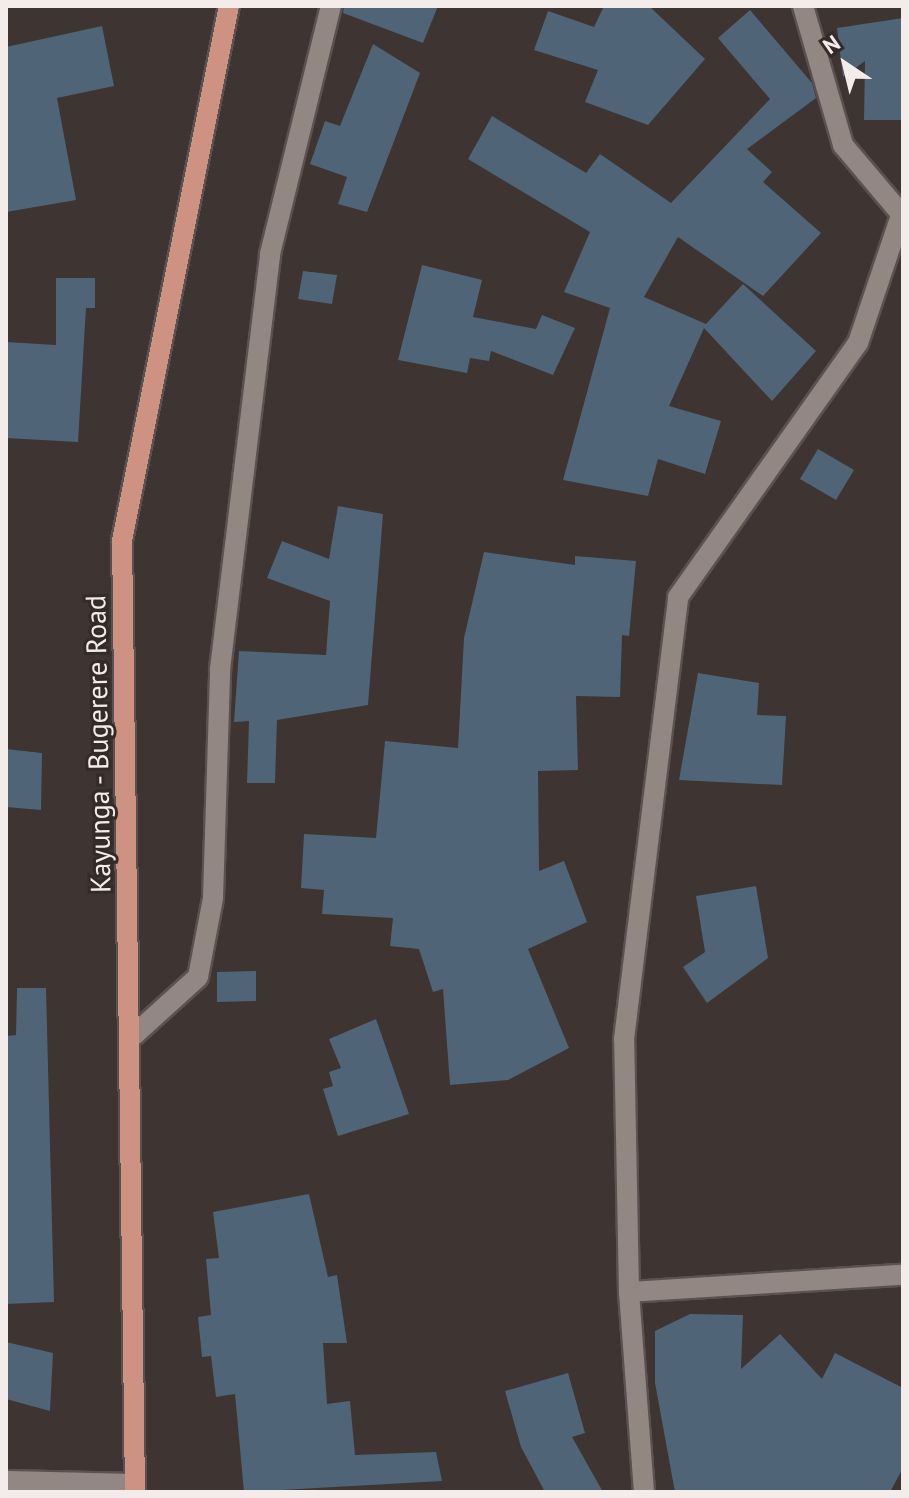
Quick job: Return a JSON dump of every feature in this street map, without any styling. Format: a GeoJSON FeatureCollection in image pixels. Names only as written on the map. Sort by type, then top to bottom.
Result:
{"type":"FeatureCollection","features":[{"type":"Feature","properties":{"kind":"main road","name":"Kayunga - Bugerere Road"},"geometry":{"type":"LineString","coordinates":[[135,1488],[134,1035],[122,541],[229,6]]}},
{"type":"Feature","properties":{"kind":"street"},"geometry":{"type":"LineString","coordinates":[[134,1035],[198,977],[213,898],[220,669],[270,254],[331,6]]}},
{"type":"Feature","properties":{"kind":"street"},"geometry":{"type":"LineString","coordinates":[[644,1492],[629,1292],[624,1039],[678,597],[858,343],[902,215],[843,145],[803,6]]}},
{"type":"Feature","properties":{"kind":"street"},"geometry":{"type":"LineString","coordinates":[[629,1292],[903,1275]]}},
{"type":"Feature","properties":{"kind":"street"},"geometry":{"type":"LineString","coordinates":[[6,1481],[135,1488]]}},
{"type":"Feature","properties":{"kind":"building"},"geometry":{"type":"Polygon","coordinates":[[[344,6],[438,6],[423,43],[343,13],[344,6]]]}},
{"type":"Feature","properties":{"kind":"building"},"geometry":{"type":"Polygon","coordinates":[[[604,6],[649,6],[705,59],[648,125],[585,102],[598,70],[534,50],[548,11],[594,27],[604,6]]]}},
{"type":"Feature","properties":{"kind":"building"},"geometry":{"type":"Polygon","coordinates":[[[750,10],[812,83],[816,98],[747,149],[772,172],[763,182],[821,233],[763,296],[678,237],[644,297],[706,324],[743,284],[816,351],[772,401],[704,328],[669,406],[721,421],[705,474],[658,459],[648,496],[563,480],[610,308],[564,292],[590,232],[468,159],[492,116],[586,173],[600,154],[671,203],[770,99],[718,38],[750,10]]]}},
{"type":"Feature","properties":{"kind":"building"},"geometry":{"type":"Polygon","coordinates":[[[903,18],[903,120],[864,120],[865,61],[843,77],[837,28],[903,18]]]}},
{"type":"Feature","properties":{"kind":"building"},"geometry":{"type":"Polygon","coordinates":[[[102,26],[114,86],[57,98],[76,200],[6,212],[6,47],[102,26]]]}},
{"type":"Feature","properties":{"kind":"building"},"geometry":{"type":"Polygon","coordinates":[[[373,44],[420,73],[367,212],[338,204],[347,177],[310,164],[325,121],[340,126],[373,44]]]}},
{"type":"Feature","properties":{"kind":"building"},"geometry":{"type":"Polygon","coordinates":[[[422,265],[482,280],[473,317],[536,329],[542,315],[575,328],[553,375],[491,351],[489,361],[470,358],[467,373],[398,360],[422,265]]]}},
{"type":"Feature","properties":{"kind":"building"},"geometry":{"type":"Polygon","coordinates":[[[303,271],[337,275],[332,304],[298,299],[303,271]]]}},
{"type":"Feature","properties":{"kind":"building"},"geometry":{"type":"Polygon","coordinates":[[[56,278],[95,278],[95,308],[86,308],[78,442],[6,438],[6,342],[56,345],[56,278]]]}},
{"type":"Feature","properties":{"kind":"building"},"geometry":{"type":"Polygon","coordinates":[[[818,449],[854,470],[836,500],[800,479],[818,449]]]}},
{"type":"Feature","properties":{"kind":"building"},"geometry":{"type":"Polygon","coordinates":[[[338,506],[383,514],[368,705],[277,720],[275,783],[247,783],[249,721],[234,722],[239,651],[326,655],[330,601],[267,578],[282,541],[329,559],[338,506]]]}},
{"type":"Feature","properties":{"kind":"building"},"geometry":{"type":"Polygon","coordinates":[[[484,552],[575,565],[575,556],[636,561],[629,636],[622,635],[620,697],[576,696],[578,770],[538,771],[539,871],[564,861],[587,922],[528,949],[569,1048],[508,1080],[450,1085],[443,989],[433,992],[419,949],[390,946],[393,918],[322,914],[324,890],[301,888],[304,834],[376,838],[385,741],[458,748],[464,638],[484,552]]]}},
{"type":"Feature","properties":{"kind":"building"},"geometry":{"type":"Polygon","coordinates":[[[698,673],[759,683],[757,715],[786,716],[782,785],[679,780],[698,673]]]}},
{"type":"Feature","properties":{"kind":"building"},"geometry":{"type":"Polygon","coordinates":[[[6,749],[42,753],[41,810],[6,807],[6,749]]]}},
{"type":"Feature","properties":{"kind":"building"},"geometry":{"type":"Polygon","coordinates":[[[756,886],[768,958],[707,1003],[683,967],[705,952],[696,896],[756,886]]]}},
{"type":"Feature","properties":{"kind":"building"},"geometry":{"type":"Polygon","coordinates":[[[256,971],[256,1001],[217,1002],[217,972],[256,971]]]}},
{"type":"Feature","properties":{"kind":"building"},"geometry":{"type":"Polygon","coordinates":[[[17,988],[46,988],[54,1302],[6,1304],[6,1036],[16,1035],[17,988]]]}},
{"type":"Feature","properties":{"kind":"building"},"geometry":{"type":"Polygon","coordinates":[[[376,1019],[409,1114],[338,1136],[323,1089],[333,1086],[329,1072],[341,1068],[329,1039],[376,1019]]]}},
{"type":"Feature","properties":{"kind":"building"},"geometry":{"type":"Polygon","coordinates":[[[309,1194],[328,1277],[337,1275],[347,1343],[323,1343],[327,1404],[350,1401],[355,1455],[436,1452],[442,1481],[244,1492],[235,1394],[216,1397],[211,1356],[202,1357],[198,1317],[211,1315],[206,1259],[219,1258],[213,1212],[309,1194]]]}},
{"type":"Feature","properties":{"kind":"building"},"geometry":{"type":"Polygon","coordinates":[[[690,1314],[743,1315],[741,1369],[780,1334],[822,1379],[835,1353],[903,1388],[903,1468],[890,1492],[675,1492],[655,1383],[655,1331],[690,1314]]]}},
{"type":"Feature","properties":{"kind":"building"},"geometry":{"type":"Polygon","coordinates":[[[6,1342],[53,1353],[50,1411],[6,1399],[6,1342]]]}},
{"type":"Feature","properties":{"kind":"building"},"geometry":{"type":"Polygon","coordinates":[[[568,1373],[585,1433],[572,1437],[603,1492],[545,1492],[521,1447],[505,1391],[568,1373]]]}}]}
